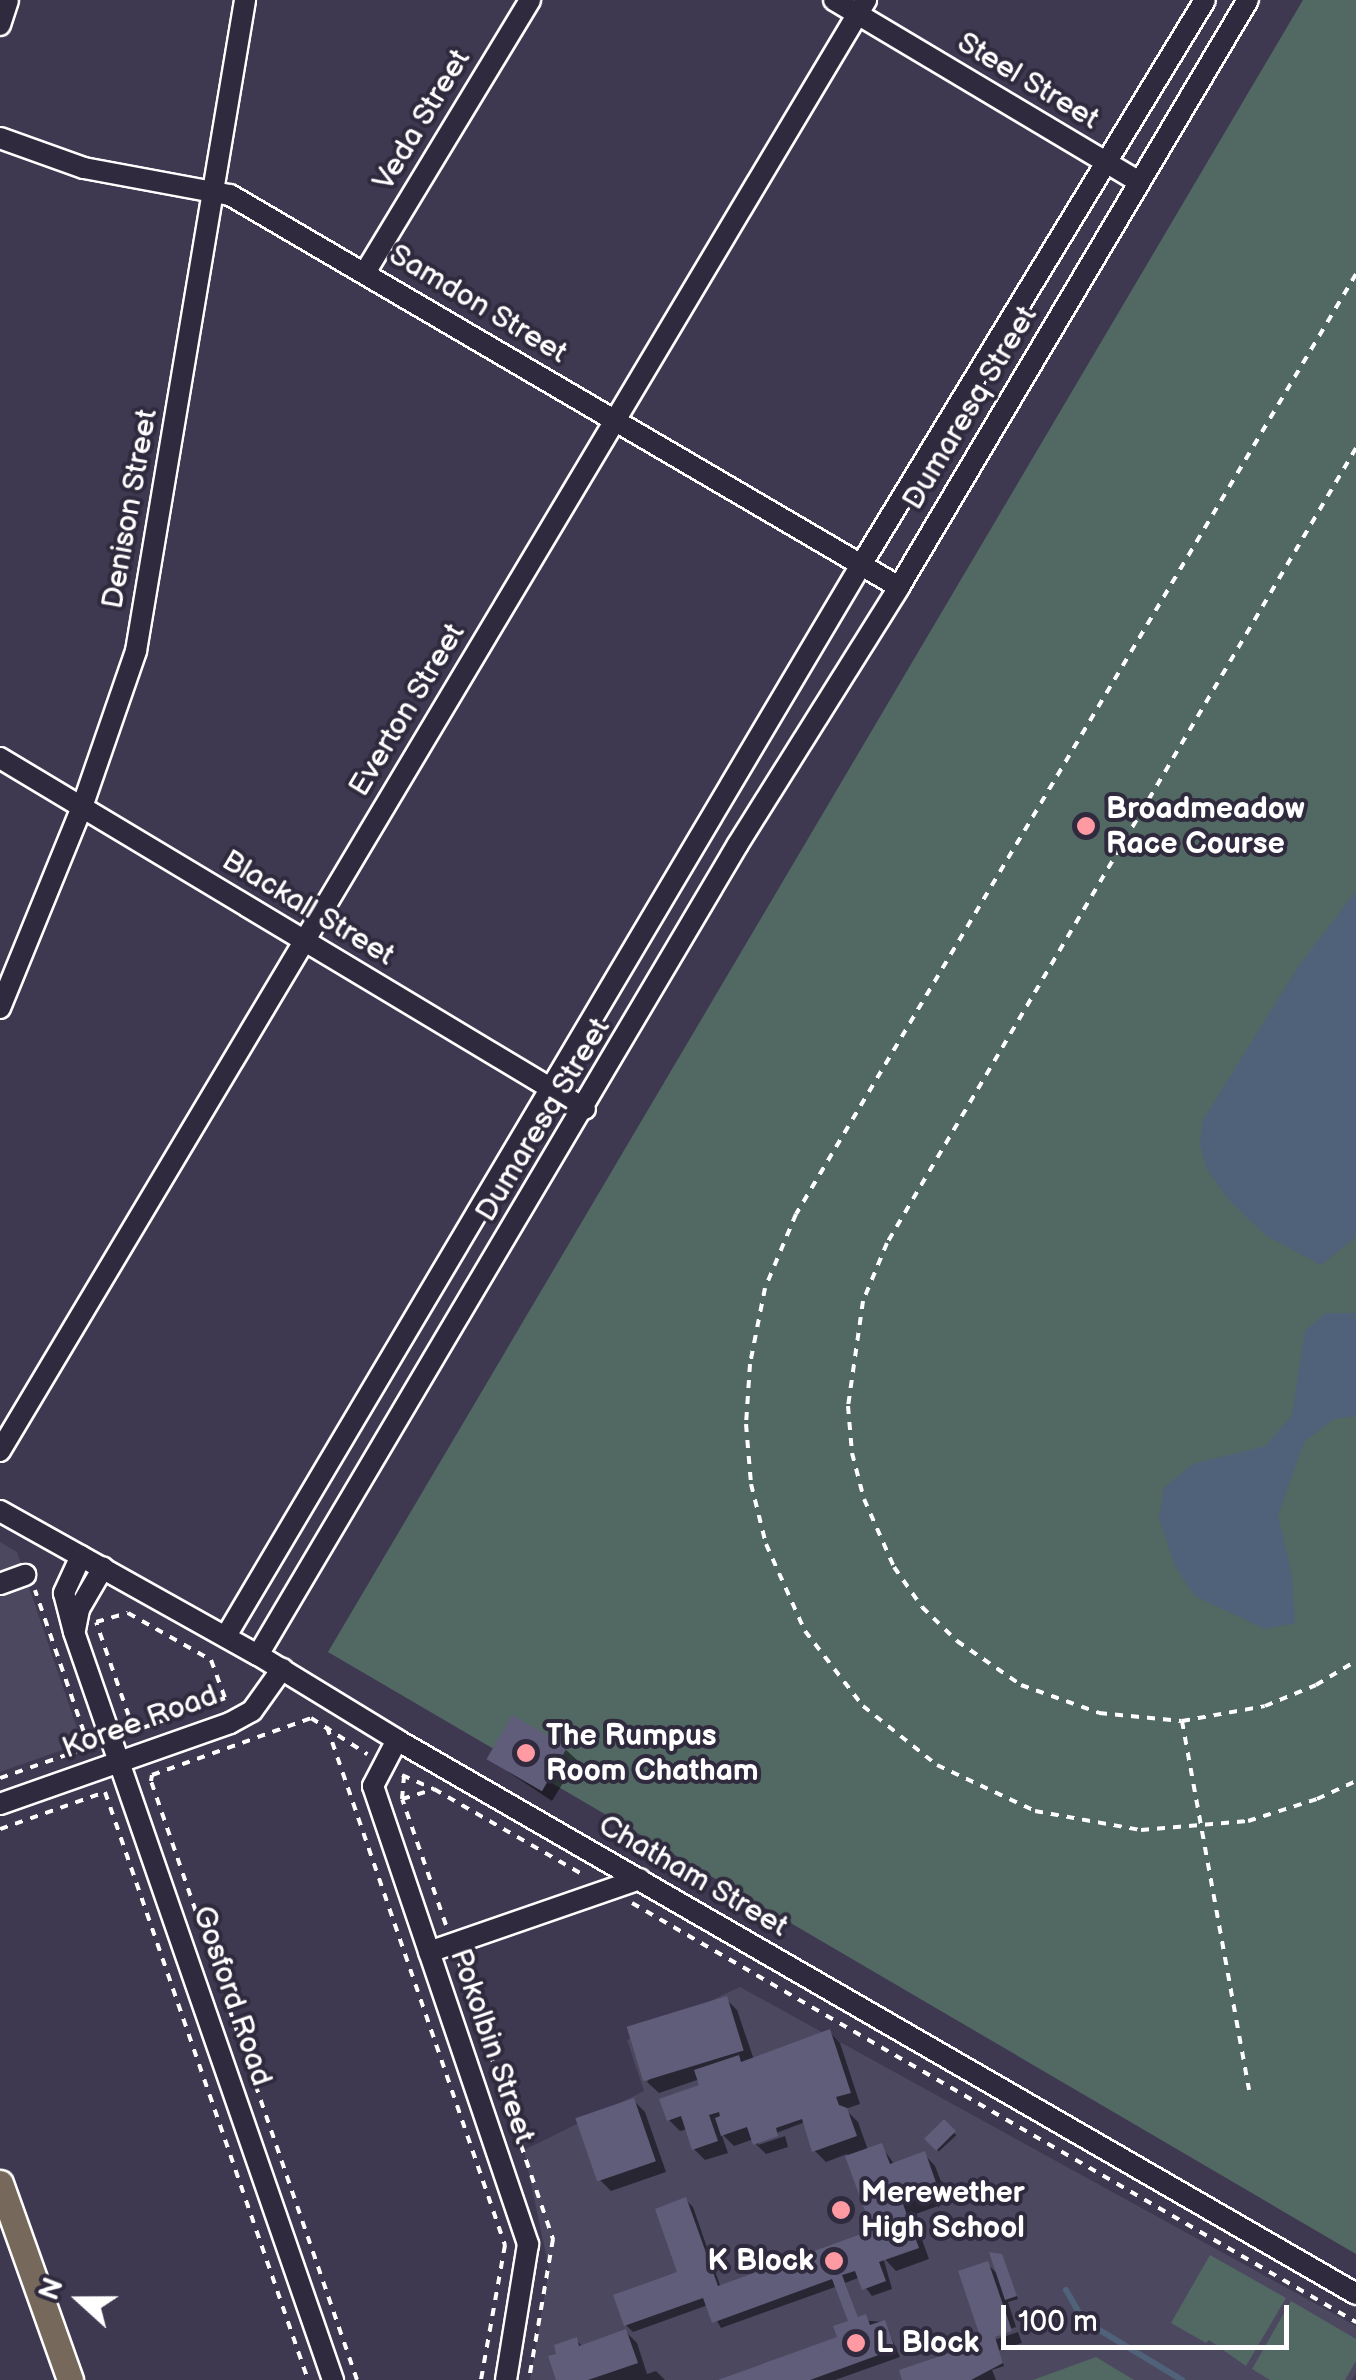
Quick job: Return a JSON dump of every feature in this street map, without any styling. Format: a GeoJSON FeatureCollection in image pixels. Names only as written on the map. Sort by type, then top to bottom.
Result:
{"type":"FeatureCollection","features":[{"type":"Feature","properties":{"kind":"main road"},"geometry":{"type":"LineString","coordinates":[[0,2183],[70,2380]]}},
{"type":"Feature","properties":{"kind":"street"},"geometry":{"type":"LineString","coordinates":[[0,25],[8,0]]}},
{"type":"Feature","properties":{"kind":"street","name":"Denison Street"},"geometry":{"type":"LineString","coordinates":[[0,1008],[82,807],[136,650],[245,0]]}},
{"type":"Feature","properties":{"kind":"street","name":"Veda Street"},"geometry":{"type":"LineString","coordinates":[[366,271],[530,0]]}},
{"type":"Feature","properties":{"kind":"street","name":"Steel Street"},"geometry":{"type":"LineString","coordinates":[[834,0],[862,7],[1140,182]]}},
{"type":"Feature","properties":{"kind":"street","name":"Dumaresq Street"},"geometry":{"type":"LineString","coordinates":[[226,1636],[861,565],[1204,0]]}},
{"type":"Feature","properties":{"kind":"street","name":"Dumaresq Street"},"geometry":{"type":"LineString","coordinates":[[258,1654],[586,1109],[738,844],[899,587],[1248,0]]}},
{"type":"Feature","properties":{"kind":"street","name":"Everton Street"},"geometry":{"type":"LineString","coordinates":[[0,1451],[862,7]]}},
{"type":"Feature","properties":{"kind":"street","name":"Samdon Street"},"geometry":{"type":"LineString","coordinates":[[0,138],[84,168],[230,196],[366,271],[613,421],[899,587]]}},
{"type":"Feature","properties":{"kind":"street","name":"Blackall Street"},"geometry":{"type":"LineString","coordinates":[[0,758],[586,1109]]}},
{"type":"Feature","properties":{"kind":"street"},"geometry":{"type":"LineString","coordinates":[[706,826],[738,844]]}},
{"type":"Feature","properties":{"kind":"street"},"geometry":{"type":"LineString","coordinates":[[426,1302],[459,1321]]}},
{"type":"Feature","properties":{"kind":"street","name":"Chatham Street"},"geometry":{"type":"LineString","coordinates":[[0,1511],[258,1654],[398,1740],[1356,2294]]}},
{"type":"Feature","properties":{"kind":"street","name":"Gosford Road"},"geometry":{"type":"LineString","coordinates":[[81,1556],[64,1593],[74,1632],[332,2380]]}},
{"type":"Feature","properties":{"kind":"street"},"geometry":{"type":"LineString","coordinates":[[74,1632],[79,1609],[103,1568]]}},
{"type":"Feature","properties":{"kind":"street"},"geometry":{"type":"LineString","coordinates":[[0,1584],[27,1574]]}},
{"type":"Feature","properties":{"kind":"street","name":"Koree Road"},"geometry":{"type":"LineString","coordinates":[[0,1804],[230,1723],[252,1710],[282,1669]]}},
{"type":"Feature","properties":{"kind":"street","name":"Pokolbin Street"},"geometry":{"type":"LineString","coordinates":[[398,1740],[373,1786],[528,2244],[506,2380]]}},
{"type":"Feature","properties":{"kind":"street"},"geometry":{"type":"LineString","coordinates":[[429,1952],[640,1879]]}},
{"type":"Feature","properties":{"kind":"path"},"geometry":{"type":"LineString","coordinates":[[1356,274],[796,1214],[765,1288],[747,1394],[751,1484],[776,1574],[805,1631],[863,1706],[937,1765],[1035,1811],[1105,1826],[1201,1828],[1283,1811],[1356,1781]]}},
{"type":"Feature","properties":{"kind":"path"},"geometry":{"type":"LineString","coordinates":[[1356,448],[887,1244],[863,1301],[852,1360],[849,1430],[864,1500],[894,1567],[922,1607],[976,1657],[1046,1696],[1099,1713],[1182,1721],[1264,1706],[1316,1686],[1356,1661]]}},
{"type":"Feature","properties":{"kind":"path"},"geometry":{"type":"LineString","coordinates":[[0,1778],[89,1747],[27,1574]]}},
{"type":"Feature","properties":{"kind":"path"},"geometry":{"type":"LineString","coordinates":[[120,1608],[211,1660],[225,1698],[134,1731],[96,1622],[128,1613]]}},
{"type":"Feature","properties":{"kind":"path"},"geometry":{"type":"LineString","coordinates":[[358,2380],[151,1781],[152,1776],[165,1770],[310,1718],[367,1754]]}},
{"type":"Feature","properties":{"kind":"path"},"geometry":{"type":"LineString","coordinates":[[1182,1721],[1249,2090]]}},
{"type":"Feature","properties":{"kind":"path"},"geometry":{"type":"LineString","coordinates":[[327,1727],[506,2245],[481,2380]]}},
{"type":"Feature","properties":{"kind":"path"},"geometry":{"type":"LineString","coordinates":[[528,2380],[553,2239],[402,1799],[403,1775],[1356,2322]]}},
{"type":"Feature","properties":{"kind":"path"},"geometry":{"type":"LineString","coordinates":[[402,1799],[434,1790]]}},
{"type":"Feature","properties":{"kind":"path"},"geometry":{"type":"LineString","coordinates":[[0,1829],[105,1792],[308,2380]]}},
{"type":"Feature","properties":{"kind":"shaded area"},"geometry":{"type":"Polygon","coordinates":[[[0,1542],[17,1552],[82,1743],[0,1772],[0,1542]]]}},
{"type":"Feature","properties":{"kind":"shaded area","name":"Merewether High School"},"geometry":{"type":"Polygon","coordinates":[[[740,1987],[1356,2326],[1356,2373],[1352,2380],[530,2380],[549,2269],[524,2150],[644,2091],[627,2040],[740,1987]]]}},
{"type":"Feature","properties":{"kind":"green space","name":"Broadmeadow Race Course"},"geometry":{"type":"Polygon","coordinates":[[[1303,0],[1356,0],[1356,2254],[328,1652],[1303,0]]]}},
{"type":"Feature","properties":{"kind":"green space"},"geometry":{"type":"Polygon","coordinates":[[[1210,2255],[1286,2298],[1246,2366],[1209,2340],[1206,2343],[1171,2323],[1210,2255]]]}},
{"type":"Feature","properties":{"kind":"green space"},"geometry":{"type":"Polygon","coordinates":[[[1291,2301],[1356,2339],[1356,2361],[1345,2380],[1270,2380],[1252,2369],[1291,2301]]]}},
{"type":"Feature","properties":{"kind":"green space"},"geometry":{"type":"Polygon","coordinates":[[[1096,2357],[1134,2380],[1033,2380],[1096,2357]]]}},
{"type":"Feature","properties":{"kind":"water"},"geometry":{"type":"Polygon","coordinates":[[[1356,891],[1356,1237],[1321,1265],[1265,1235],[1228,1199],[1206,1168],[1200,1144],[1203,1120],[1298,967],[1356,891]]]}},
{"type":"Feature","properties":{"kind":"water"},"geometry":{"type":"Polygon","coordinates":[[[1326,1313],[1356,1313],[1356,1416],[1334,1419],[1304,1442],[1278,1515],[1292,1575],[1295,1623],[1265,1629],[1195,1596],[1175,1566],[1159,1518],[1164,1488],[1193,1464],[1266,1446],[1292,1415],[1305,1331],[1326,1313]]]}},
{"type":"Feature","properties":{"kind":"building","name":"The Rumpus Room Chatham"},"geometry":{"type":"Polygon","coordinates":[[[512,1715],[567,1747],[542,1791],[487,1759],[512,1715]]]}},
{"type":"Feature","properties":{"kind":"building"},"geometry":{"type":"Polygon","coordinates":[[[727,1996],[744,2051],[643,2081],[627,2027],[727,1996]]]}},
{"type":"Feature","properties":{"kind":"building"},"geometry":{"type":"Polygon","coordinates":[[[830,2029],[851,2093],[836,2097],[839,2105],[847,2108],[857,2136],[812,2152],[802,2119],[776,2128],[778,2136],[753,2145],[747,2127],[721,2136],[715,2118],[720,2116],[719,2112],[709,2115],[718,2141],[692,2150],[681,2116],[667,2121],[659,2099],[699,2085],[694,2070],[739,2055],[741,2062],[830,2029]]]}},
{"type":"Feature","properties":{"kind":"building"},"geometry":{"type":"Polygon","coordinates":[[[634,2098],[656,2161],[597,2182],[575,2118],[634,2098]]]}},
{"type":"Feature","properties":{"kind":"building"},"geometry":{"type":"Polygon","coordinates":[[[944,2119],[956,2131],[936,2151],[924,2139],[944,2119]]]}},
{"type":"Feature","properties":{"kind":"building"},"geometry":{"type":"Polygon","coordinates":[[[882,2143],[890,2164],[925,2151],[939,2191],[903,2204],[919,2248],[879,2262],[886,2281],[862,2290],[855,2271],[842,2275],[858,2317],[866,2314],[870,2325],[885,2320],[895,2349],[810,2380],[718,2380],[837,2337],[833,2326],[848,2321],[832,2279],[712,2323],[703,2298],[624,2326],[613,2295],[677,2272],[655,2209],[686,2197],[718,2286],[872,2230],[845,2156],[882,2143]]]}},
{"type":"Feature","properties":{"kind":"building"},"geometry":{"type":"Polygon","coordinates":[[[989,2252],[1002,2254],[1017,2296],[1005,2300],[989,2252]]]}},
{"type":"Feature","properties":{"kind":"building"},"geometry":{"type":"Polygon","coordinates":[[[988,2261],[1012,2331],[995,2337],[1003,2363],[971,2380],[902,2380],[899,2370],[982,2342],[958,2271],[988,2261]]]}},
{"type":"Feature","properties":{"kind":"building"},"geometry":{"type":"Polygon","coordinates":[[[626,2329],[638,2363],[588,2380],[556,2380],[548,2356],[556,2354],[554,2345],[577,2337],[579,2346],[626,2329]]]}},
{"type":"Feature","properties":{"kind":"waterway"},"geometry":{"type":"LineString","coordinates":[[1066,2290],[1083,2320],[1182,2380]]}},
{"type":"Feature","properties":{"kind":"place","name":"Broadmeadow Race Course"},"geometry":{"type":"Point","coordinates":[1086,826]}},
{"type":"Feature","properties":{"kind":"place","name":"The Rumpus Room Chatham"},"geometry":{"type":"Point","coordinates":[526,1753]}},
{"type":"Feature","properties":{"kind":"place","name":"Merewether High School"},"geometry":{"type":"Point","coordinates":[841,2210]}},
{"type":"Feature","properties":{"kind":"place","name":"K Block"},"geometry":{"type":"Point","coordinates":[834,2261]}},
{"type":"Feature","properties":{"kind":"place","name":"L Block"},"geometry":{"type":"Point","coordinates":[856,2343]}}]}
